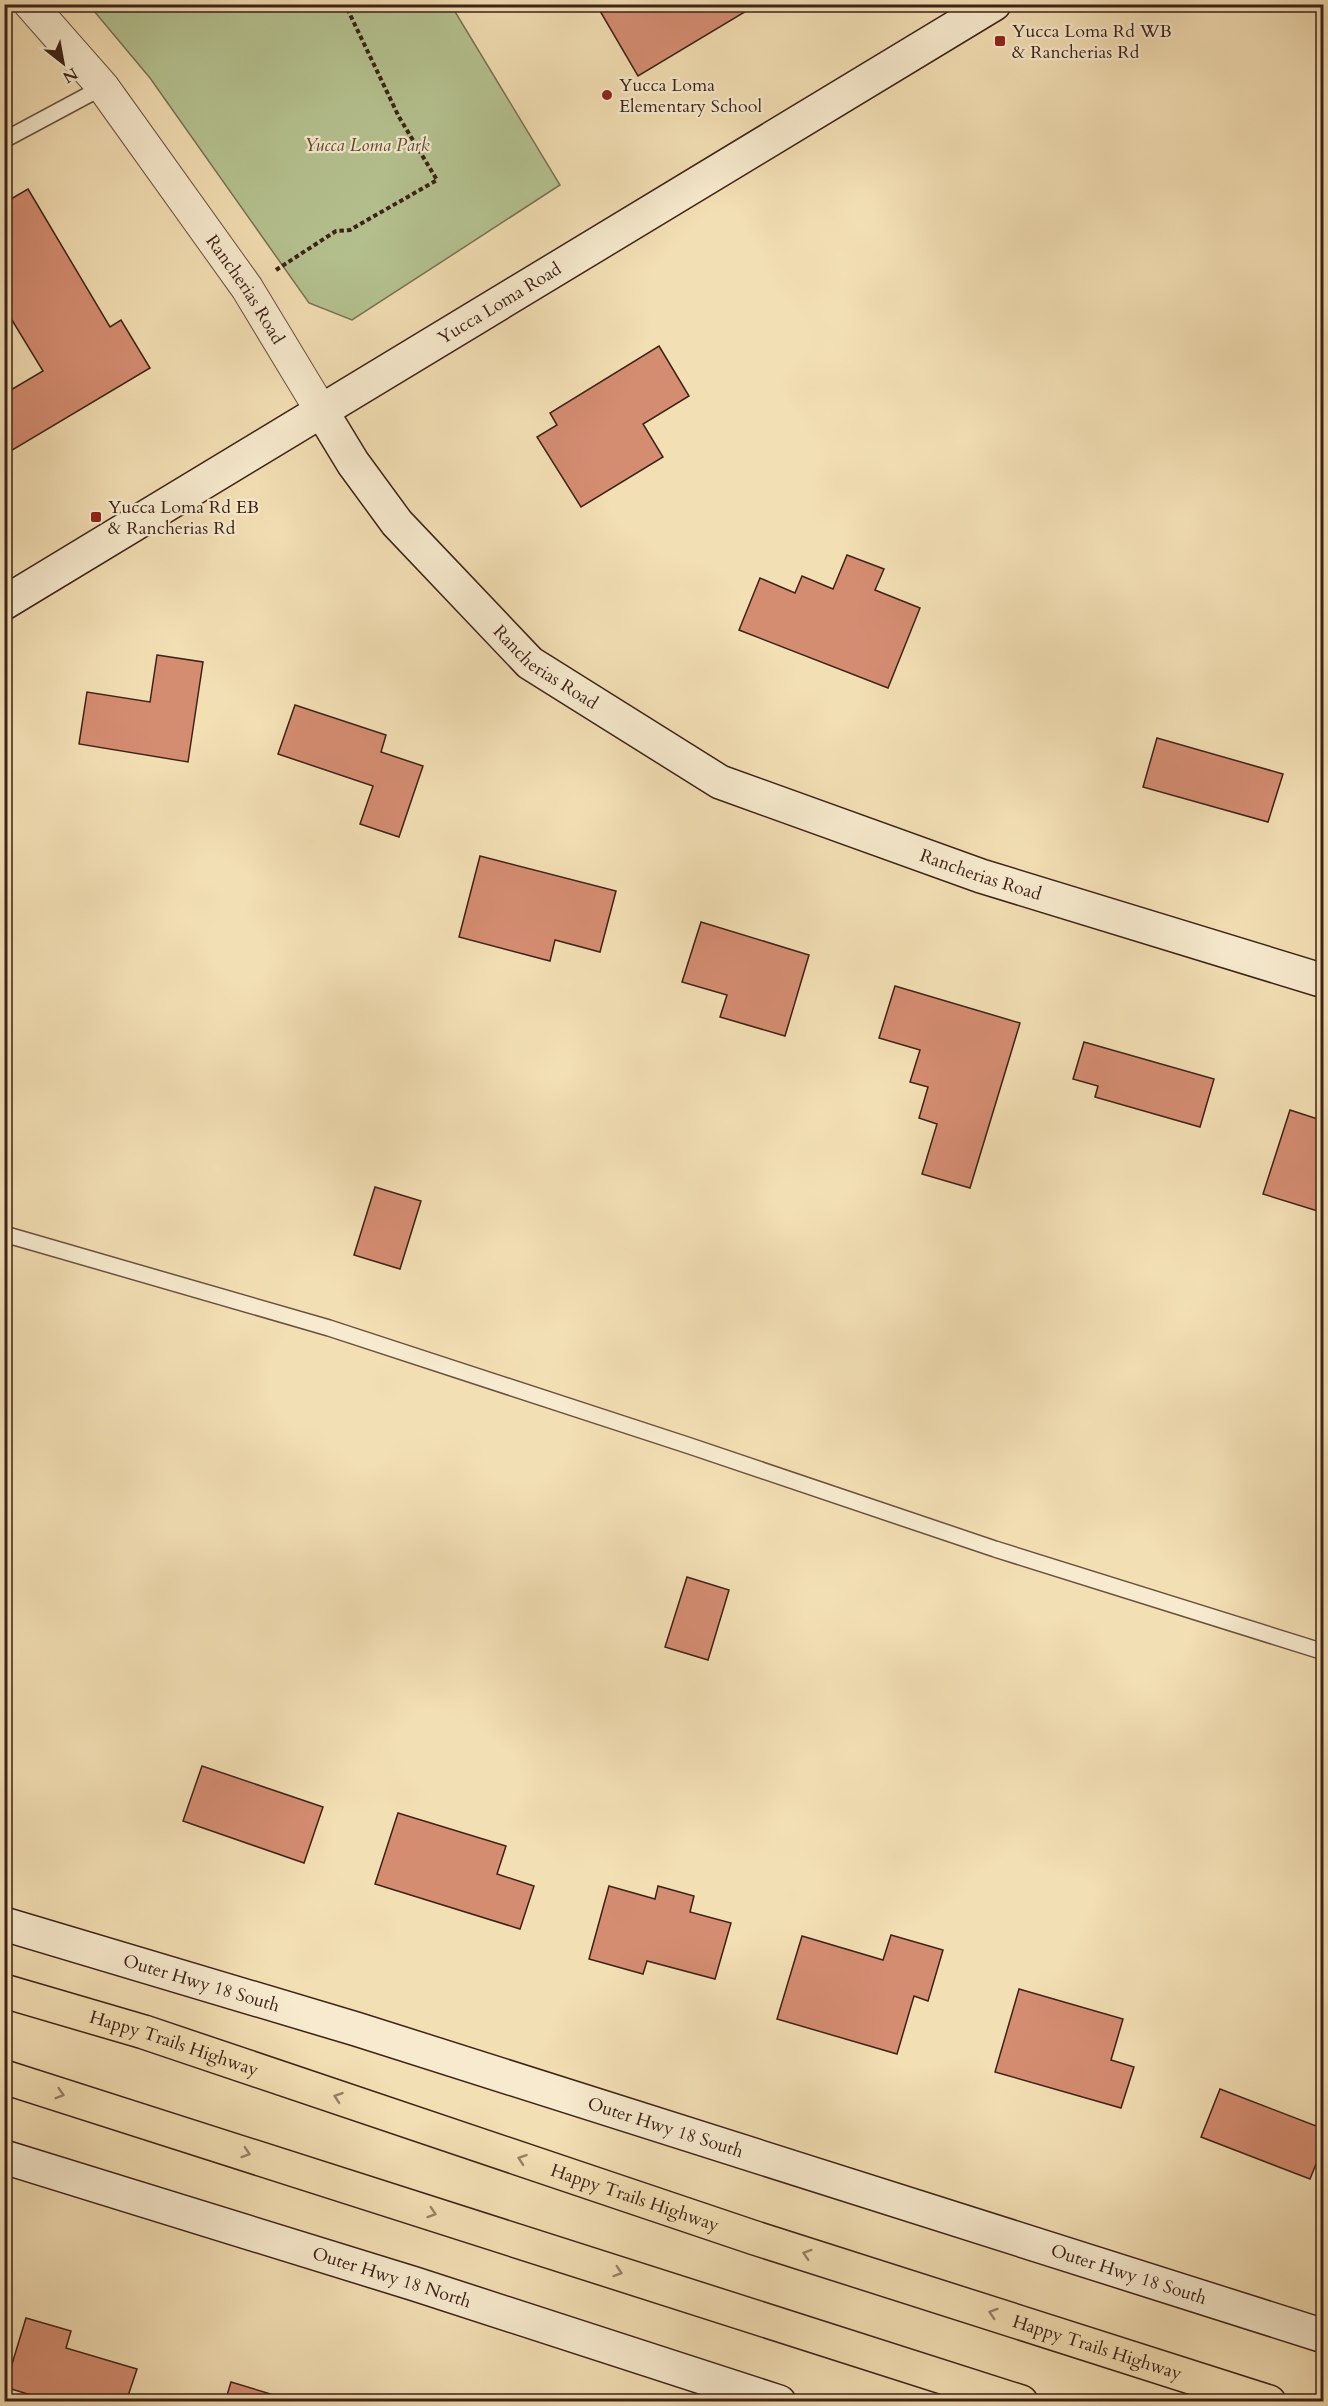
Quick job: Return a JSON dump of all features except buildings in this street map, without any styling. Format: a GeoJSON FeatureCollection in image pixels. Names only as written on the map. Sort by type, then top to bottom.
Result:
{"type":"FeatureCollection","features":[{"type":"Feature","properties":{"kind":"main road","name":"Happy Trails Highway"},"geometry":{"type":"LineString","coordinates":[[4,1991],[144,2032],[755,2238],[1269,2402]]}},
{"type":"Feature","properties":{"kind":"main road"},"geometry":{"type":"LineString","coordinates":[[4,2077],[1021,2402]]}},
{"type":"Feature","properties":{"kind":"street","name":"Rancherias Road"},"geometry":{"type":"LineString","coordinates":[[30,4],[103,87],[247,288],[353,464],[397,524],[530,663],[720,782],[981,876],[1323,981]]}},
{"type":"Feature","properties":{"kind":"street","name":"Yucca Loma Road"},"geometry":{"type":"LineString","coordinates":[[4,603],[994,4]]}},
{"type":"Feature","properties":{"kind":"street","name":"Outer Hwy 18 South"},"geometry":{"type":"LineString","coordinates":[[4,1924],[356,2029],[1323,2336]]}},
{"type":"Feature","properties":{"kind":"street","name":"Outer Hwy 18 North"},"geometry":{"type":"LineString","coordinates":[[4,2157],[392,2277],[779,2402]]}},
{"type":"Feature","properties":{"kind":"lane"},"geometry":{"type":"LineString","coordinates":[[4,140],[103,87]]}},
{"type":"Feature","properties":{"kind":"lane"},"geometry":{"type":"LineString","coordinates":[[4,1234],[329,1328],[690,1446],[995,1550],[1323,1652]]}},
{"type":"Feature","properties":{"kind":"path"},"geometry":{"type":"LineString","coordinates":[[247,288],[336,231],[351,230],[437,180],[399,117],[345,4]]}},
{"type":"Feature","properties":{"kind":"green space","name":"Yucca Loma Park"},"geometry":{"type":"Polygon","coordinates":[[[89,5],[451,5],[560,185],[352,320],[309,303],[150,78],[89,5]]]}},
{"type":"Feature","properties":{"kind":"place","name":"Yucca Loma Rd WB & Rancherias Rd"},"geometry":{"type":"Point","coordinates":[1000,41]}},
{"type":"Feature","properties":{"kind":"place","name":"Yucca Loma Elementary School"},"geometry":{"type":"Point","coordinates":[607,95]}},
{"type":"Feature","properties":{"kind":"place","name":"Yucca Loma Rd EB & Rancherias Rd"},"geometry":{"type":"Point","coordinates":[96,517]}}]}
